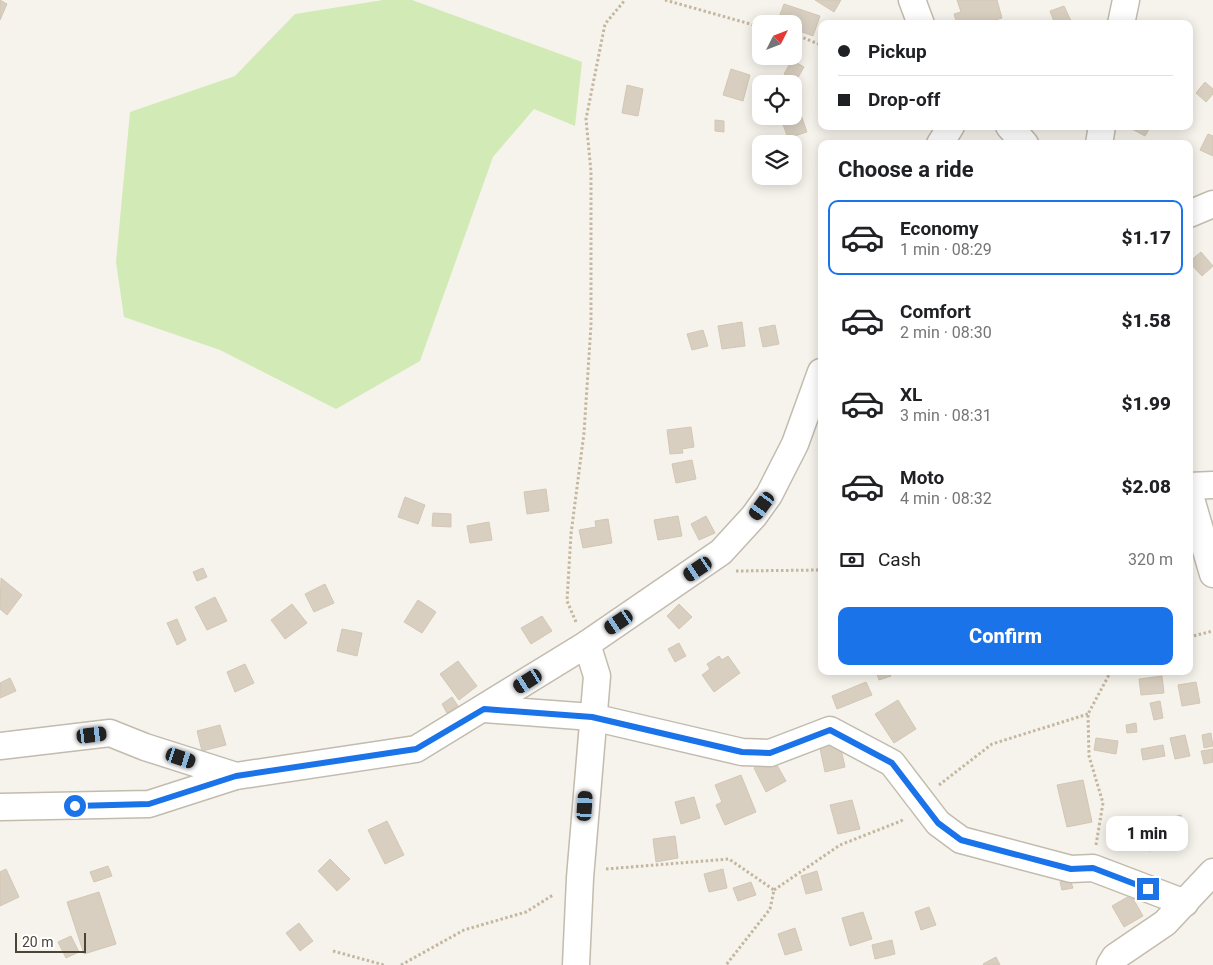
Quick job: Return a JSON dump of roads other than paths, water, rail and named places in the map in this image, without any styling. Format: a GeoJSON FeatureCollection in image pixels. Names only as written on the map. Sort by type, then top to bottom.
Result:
{"type":"FeatureCollection","features":[{"type":"Feature","properties":{"kind":"street"},"geometry":{"type":"LineString","coordinates":[[912,0],[920,20]]}},
{"type":"Feature","properties":{"kind":"street"},"geometry":{"type":"LineString","coordinates":[[1122,20],[1126,0]]}},
{"type":"Feature","properties":{"kind":"street"},"geometry":{"type":"LineString","coordinates":[[1013,130],[1022,140]]}},
{"type":"Feature","properties":{"kind":"street"},"geometry":{"type":"LineString","coordinates":[[1193,212],[1213,204]]}},
{"type":"Feature","properties":{"kind":"street"},"geometry":{"type":"LineString","coordinates":[[0,807],[149,804],[236,776],[416,749],[587,644],[721,552],[754,516],[769,495],[795,444],[818,380]]}},
{"type":"Feature","properties":{"kind":"street"},"geometry":{"type":"LineString","coordinates":[[1193,486],[1213,485]]}},
{"type":"Feature","properties":{"kind":"street"},"geometry":{"type":"LineString","coordinates":[[1193,506],[1213,574]]}},
{"type":"Feature","properties":{"kind":"street"},"geometry":{"type":"LineString","coordinates":[[576,965],[580,878],[592,717],[597,676],[587,644]]}},
{"type":"Feature","properties":{"kind":"street"},"geometry":{"type":"LineString","coordinates":[[484,709],[592,717],[742,752],[770,753],[830,730],[892,763],[938,823],[961,840],[1071,869],[1093,868],[1185,903]]}},
{"type":"Feature","properties":{"kind":"street"},"geometry":{"type":"LineString","coordinates":[[0,746],[110,733],[145,747],[236,776]]}},
{"type":"Feature","properties":{"kind":"street"},"geometry":{"type":"LineString","coordinates":[[1110,965],[1115,957],[1165,923],[1213,872]]}}]}
